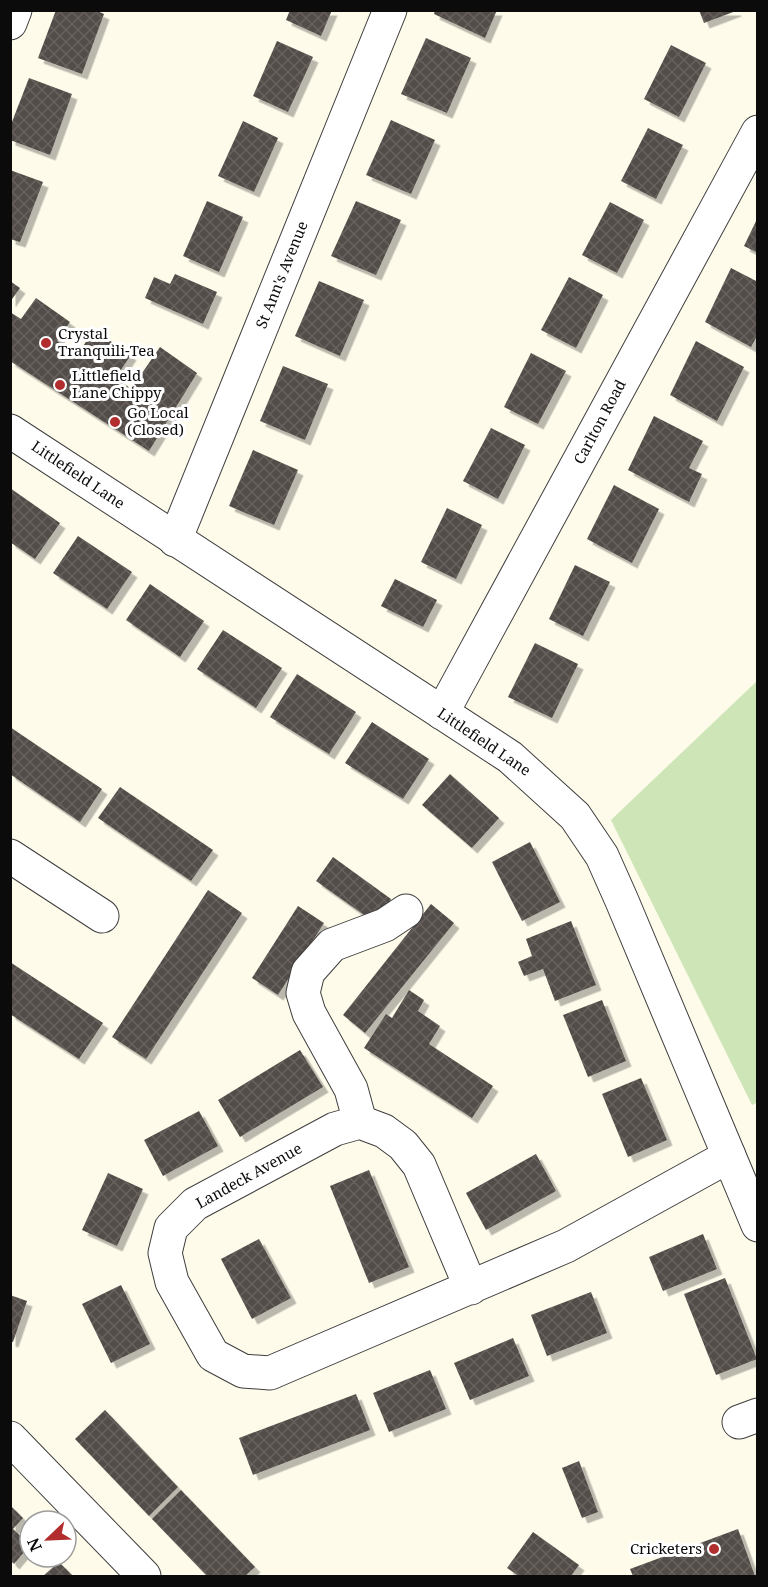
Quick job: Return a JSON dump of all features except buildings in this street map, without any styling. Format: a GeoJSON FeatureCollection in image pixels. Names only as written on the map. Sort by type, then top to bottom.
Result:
{"type":"FeatureCollection","features":[{"type":"Feature","properties":{"kind":"street"},"geometry":{"type":"LineString","coordinates":[[10,23],[15,10]]}},
{"type":"Feature","properties":{"kind":"street","name":"St Ann's Avenue"},"geometry":{"type":"LineString","coordinates":[[175,540],[390,10]]}},
{"type":"Feature","properties":{"kind":"street","name":"Carlton Road"},"geometry":{"type":"LineString","coordinates":[[442,713],[758,132]]}},
{"type":"Feature","properties":{"kind":"street","name":"Littlefield Lane"},"geometry":{"type":"LineString","coordinates":[[10,431],[510,757],[545,786],[575,816],[602,856],[758,1225]]}},
{"type":"Feature","properties":{"kind":"street"},"geometry":{"type":"LineString","coordinates":[[10,856],[102,916]]}},
{"type":"Feature","properties":{"kind":"street"},"geometry":{"type":"LineString","coordinates":[[406,910],[385,925],[332,945],[308,972],[303,993],[309,1013],[351,1089],[360,1122],[384,1131],[403,1146],[419,1165],[471,1288]]}},
{"type":"Feature","properties":{"kind":"street","name":"Landeck Avenue"},"geometry":{"type":"LineString","coordinates":[[360,1122],[334,1129],[195,1204],[171,1228],[165,1252],[172,1282],[213,1355],[243,1371],[270,1373],[566,1246],[729,1156]]}},
{"type":"Feature","properties":{"kind":"street"},"geometry":{"type":"LineString","coordinates":[[10,1438],[144,1576]]}},
{"type":"Feature","properties":{"kind":"green space"},"geometry":{"type":"Polygon","coordinates":[[[757,681],[758,1102],[752,1105],[611,820],[757,681]]]}},
{"type":"Feature","properties":{"kind":"place","name":"Crystal Tranquili-Tea"},"geometry":{"type":"Point","coordinates":[46,343]}},
{"type":"Feature","properties":{"kind":"place","name":"Littlefield Lane Chippy"},"geometry":{"type":"Point","coordinates":[60,385]}},
{"type":"Feature","properties":{"kind":"place","name":"Go Local (Closed)"},"geometry":{"type":"Point","coordinates":[115,422]}},
{"type":"Feature","properties":{"kind":"place","name":"Cricketers"},"geometry":{"type":"Point","coordinates":[714,1549]}}]}
